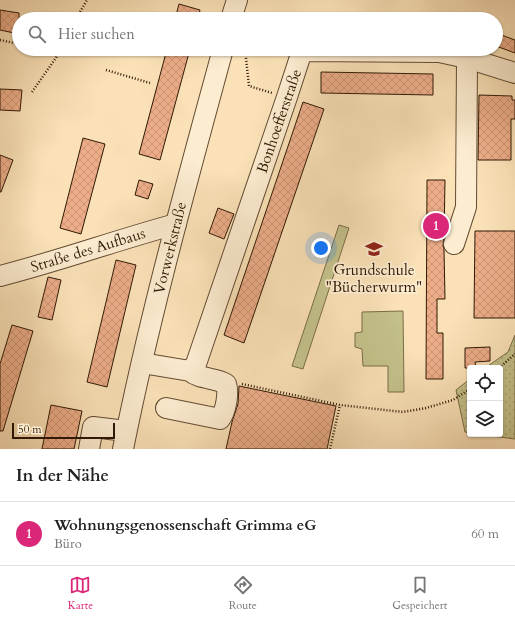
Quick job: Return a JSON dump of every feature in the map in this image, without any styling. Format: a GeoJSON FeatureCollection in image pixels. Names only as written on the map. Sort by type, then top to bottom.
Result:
{"type":"FeatureCollection","features":[{"type":"Feature","properties":{"kind":"street"},"geometry":{"type":"LineString","coordinates":[[233,12],[237,0]]}},
{"type":"Feature","properties":{"kind":"street","name":"Vorwerkstraße"},"geometry":{"type":"LineString","coordinates":[[124,440],[176,224],[221,56]]}},
{"type":"Feature","properties":{"kind":"street","name":"Bonhoefferstraße"},"geometry":{"type":"LineString","coordinates":[[190,371],[196,364],[300,56]]}},
{"type":"Feature","properties":{"kind":"street","name":"Bonhoefferstraße"},"geometry":{"type":"LineString","coordinates":[[457,56],[515,73]]}},
{"type":"Feature","properties":{"kind":"street"},"geometry":{"type":"LineString","coordinates":[[454,244],[466,208],[467,58]]}},
{"type":"Feature","properties":{"kind":"street","name":"Straße des Aufbaus"},"geometry":{"type":"LineString","coordinates":[[0,276],[33,268],[129,237],[176,224]]}},
{"type":"Feature","properties":{"kind":"street"},"geometry":{"type":"LineString","coordinates":[[142,364],[190,371],[194,375],[224,382],[228,389],[223,415],[220,418],[166,408]]}},
{"type":"Feature","properties":{"kind":"street"},"geometry":{"type":"LineString","coordinates":[[89,449],[93,427],[124,440]]}},
{"type":"Feature","properties":{"kind":"path"},"geometry":{"type":"LineString","coordinates":[[80,12],[87,0]]}},
{"type":"Feature","properties":{"kind":"path"},"geometry":{"type":"LineString","coordinates":[[0,40],[12,43]]}},
{"type":"Feature","properties":{"kind":"path"},"geometry":{"type":"LineString","coordinates":[[32,92],[57,56]]}},
{"type":"Feature","properties":{"kind":"path"},"geometry":{"type":"LineString","coordinates":[[246,56],[249,86],[287,97]]}},
{"type":"Feature","properties":{"kind":"path"},"geometry":{"type":"LineString","coordinates":[[106,70],[150,82]]}},
{"type":"Feature","properties":{"kind":"path"},"geometry":{"type":"LineString","coordinates":[[502,365],[515,354]]}},
{"type":"Feature","properties":{"kind":"path"},"geometry":{"type":"LineString","coordinates":[[224,382],[237,383],[340,405],[403,412],[426,408],[453,400],[467,391]]}},
{"type":"Feature","properties":{"kind":"path"},"geometry":{"type":"LineString","coordinates":[[330,449],[340,405]]}},
{"type":"Feature","properties":{"kind":"shaded area"},"geometry":{"type":"Polygon","coordinates":[[[339,225],[349,228],[303,369],[292,366],[339,225]]]}},
{"type":"Feature","properties":{"kind":"shaded area"},"geometry":{"type":"Polygon","coordinates":[[[403,311],[404,392],[388,392],[388,366],[363,366],[362,349],[355,347],[355,333],[362,332],[362,312],[403,311]]]}},
{"type":"Feature","properties":{"kind":"shaded area"},"geometry":{"type":"Polygon","coordinates":[[[515,335],[515,439],[500,437],[503,437],[503,365],[489,365],[508,352],[515,335]]]}},
{"type":"Feature","properties":{"kind":"shaded area"},"geometry":{"type":"Polygon","coordinates":[[[467,381],[467,432],[465,432],[456,390],[467,381]]]}},
{"type":"Feature","properties":{"kind":"building"},"geometry":{"type":"Polygon","coordinates":[[[179,4],[200,10],[200,12],[177,12],[179,4]]]}},
{"type":"Feature","properties":{"kind":"building"},"geometry":{"type":"Polygon","coordinates":[[[0,10],[13,12],[12,33],[0,30],[0,10]]]}},
{"type":"Feature","properties":{"kind":"building"},"geometry":{"type":"Polygon","coordinates":[[[503,36],[515,40],[515,53],[503,49],[503,36]]]}},
{"type":"Feature","properties":{"kind":"building"},"geometry":{"type":"Polygon","coordinates":[[[165,56],[188,56],[160,160],[139,154],[165,56]]]}},
{"type":"Feature","properties":{"kind":"building"},"geometry":{"type":"Polygon","coordinates":[[[321,72],[433,74],[433,95],[321,93],[321,72]]]}},
{"type":"Feature","properties":{"kind":"building"},"geometry":{"type":"Polygon","coordinates":[[[0,89],[22,90],[20,111],[0,110],[0,89]]]}},
{"type":"Feature","properties":{"kind":"building"},"geometry":{"type":"Polygon","coordinates":[[[479,95],[512,96],[512,100],[515,100],[515,119],[511,119],[511,160],[478,160],[479,95]]]}},
{"type":"Feature","properties":{"kind":"building"},"geometry":{"type":"Polygon","coordinates":[[[303,102],[324,109],[244,343],[224,335],[303,102]]]}},
{"type":"Feature","properties":{"kind":"building"},"geometry":{"type":"Polygon","coordinates":[[[83,138],[105,144],[81,234],[60,228],[83,138]]]}},
{"type":"Feature","properties":{"kind":"building"},"geometry":{"type":"Polygon","coordinates":[[[0,155],[13,160],[1,192],[0,192],[0,155]]]}},
{"type":"Feature","properties":{"kind":"building"},"geometry":{"type":"Polygon","coordinates":[[[139,180],[153,184],[148,199],[135,195],[139,180]]]}},
{"type":"Feature","properties":{"kind":"building"},"geometry":{"type":"Polygon","coordinates":[[[427,180],[445,180],[443,246],[445,299],[437,299],[437,333],[443,333],[443,379],[426,379],[427,180]]]}},
{"type":"Feature","properties":{"kind":"building"},"geometry":{"type":"Polygon","coordinates":[[[218,208],[234,214],[224,239],[209,233],[218,208]]]}},
{"type":"Feature","properties":{"kind":"building"},"geometry":{"type":"Polygon","coordinates":[[[475,231],[515,231],[515,318],[474,318],[475,231]]]}},
{"type":"Feature","properties":{"kind":"building"},"geometry":{"type":"Polygon","coordinates":[[[116,260],[136,265],[107,387],[87,382],[116,260]]]}},
{"type":"Feature","properties":{"kind":"building"},"geometry":{"type":"Polygon","coordinates":[[[48,277],[61,280],[52,320],[38,317],[48,277]]]}},
{"type":"Feature","properties":{"kind":"building"},"geometry":{"type":"Polygon","coordinates":[[[12,325],[33,331],[3,431],[0,431],[0,364],[12,325]]]}},
{"type":"Feature","properties":{"kind":"building"},"geometry":{"type":"Polygon","coordinates":[[[490,347],[490,361],[475,362],[476,365],[467,365],[467,368],[465,368],[465,348],[490,347]]]}},
{"type":"Feature","properties":{"kind":"building"},"geometry":{"type":"Polygon","coordinates":[[[239,386],[336,406],[327,449],[226,449],[238,404],[239,386]]]}},
{"type":"Feature","properties":{"kind":"building"},"geometry":{"type":"Polygon","coordinates":[[[51,405],[82,411],[74,449],[42,449],[51,405]]]}},
{"type":"Feature","properties":{"kind":"place","name":"Wohnungsgenossenschaft Grimma eG"},"geometry":{"type":"Point","coordinates":[436,226]}},
{"type":"Feature","properties":{"kind":"place","name":"Grundschule \"Bücherwurm\""},"geometry":{"type":"Point","coordinates":[374,249]}}]}
